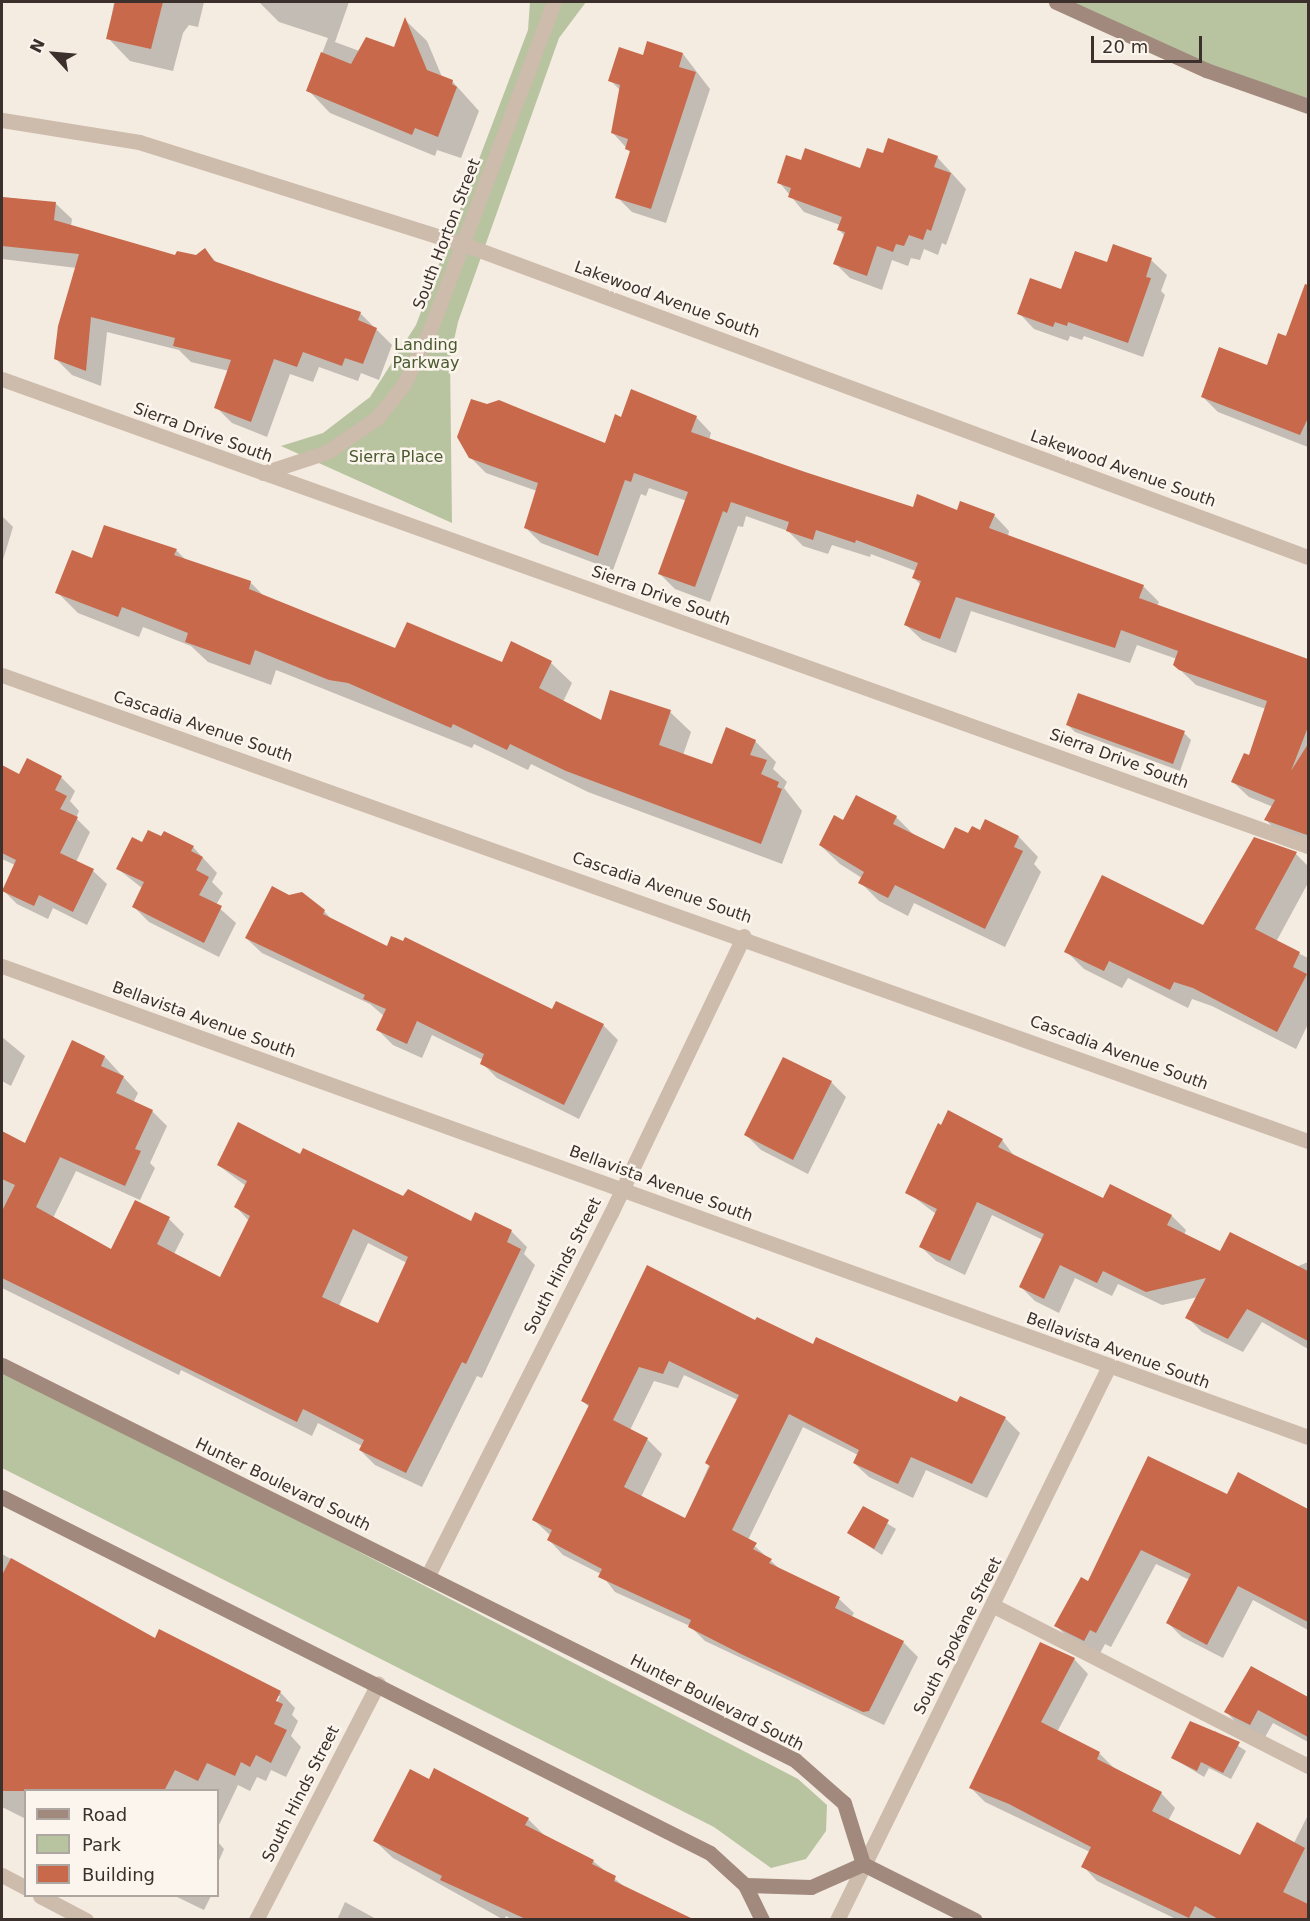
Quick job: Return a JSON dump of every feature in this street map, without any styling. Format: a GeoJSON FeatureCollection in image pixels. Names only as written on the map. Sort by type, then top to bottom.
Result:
{"type":"FeatureCollection","features":[{"type":"Feature","properties":{"kind":"street","name":"South Horton Street"},"geometry":{"type":"LineString","coordinates":[[263,473],[327,452],[377,418],[404,384],[430,330],[554,2]]}},
{"type":"Feature","properties":{"kind":"street"},"geometry":{"type":"LineString","coordinates":[[1056,2],[1206,70],[1308,106]]}},
{"type":"Feature","properties":{"kind":"street","name":"Lakewood Avenue South"},"geometry":{"type":"LineString","coordinates":[[2,120],[139,142],[463,244],[1308,557]]}},
{"type":"Feature","properties":{"kind":"street","name":"Sierra Drive South"},"geometry":{"type":"LineString","coordinates":[[2,379],[1308,846]]}},
{"type":"Feature","properties":{"kind":"street","name":"Cascadia Avenue South"},"geometry":{"type":"LineString","coordinates":[[2,675],[744,936],[1308,1141]]}},
{"type":"Feature","properties":{"kind":"street","name":"South Hinds Street"},"geometry":{"type":"LineString","coordinates":[[427,1577],[622,1189],[744,936]]}},
{"type":"Feature","properties":{"kind":"street","name":"Bellavista Avenue South"},"geometry":{"type":"LineString","coordinates":[[2,966],[622,1189],[1108,1368],[1308,1437]]}},
{"type":"Feature","properties":{"kind":"street","name":"Hunter Boulevard South"},"geometry":{"type":"LineString","coordinates":[[2,1365],[795,1760],[844,1803],[863,1864]]}},
{"type":"Feature","properties":{"kind":"street","name":"South Spokane Street"},"geometry":{"type":"LineString","coordinates":[[837,1920],[994,1606],[1108,1368]]}},
{"type":"Feature","properties":{"kind":"street"},"geometry":{"type":"LineString","coordinates":[[2,1497],[378,1684],[710,1853],[745,1885],[762,1920]]}},
{"type":"Feature","properties":{"kind":"street"},"geometry":{"type":"LineString","coordinates":[[994,1606],[1308,1766]]}},
{"type":"Feature","properties":{"kind":"street","name":"South Hinds Street"},"geometry":{"type":"LineString","coordinates":[[256,1920],[378,1684]]}},
{"type":"Feature","properties":{"kind":"street"},"geometry":{"type":"LineString","coordinates":[[745,1885],[811,1887],[863,1864],[975,1920]]}},
{"type":"Feature","properties":{"kind":"street"},"geometry":{"type":"LineString","coordinates":[[2,1875],[24,1887]]}},
{"type":"Feature","properties":{"kind":"street"},"geometry":{"type":"LineString","coordinates":[[42,1897],[86,1920]]}},
{"type":"Feature","properties":{"kind":"green space","name":"Landing Parkway"},"geometry":{"type":"Polygon","coordinates":[[[530,2],[586,2],[559,38],[458,322],[450,358],[452,523],[281,446],[323,433],[370,397],[416,325],[528,30],[530,2]]]}},
{"type":"Feature","properties":{"kind":"green space"},"geometry":{"type":"Polygon","coordinates":[[[1056,2],[1308,2],[1308,106],[1056,2]]]}},
{"type":"Feature","properties":{"kind":"green space"},"geometry":{"type":"Polygon","coordinates":[[[2,1367],[798,1779],[827,1805],[826,1831],[806,1859],[771,1868],[714,1827],[2,1468],[2,1367]]]}},
{"type":"Feature","properties":{"kind":"building"},"geometry":{"type":"Polygon","coordinates":[[[115,2],[163,2],[151,49],[106,39],[115,2]]]}},
{"type":"Feature","properties":{"kind":"building"},"geometry":{"type":"Polygon","coordinates":[[[405,17],[427,70],[453,80],[452,84],[457,87],[438,137],[415,128],[412,135],[306,91],[321,52],[351,64],[366,37],[394,47],[405,17]]]}},
{"type":"Feature","properties":{"kind":"building"},"geometry":{"type":"Polygon","coordinates":[[[647,41],[683,53],[679,67],[696,72],[651,209],[615,198],[630,151],[625,149],[628,139],[611,133],[620,85],[608,81],[619,47],[643,55],[647,41]]]}},
{"type":"Feature","properties":{"kind":"building"},"geometry":{"type":"Polygon","coordinates":[[[888,138],[938,156],[934,167],[951,173],[931,231],[927,229],[923,240],[909,235],[904,246],[896,244],[893,252],[877,246],[867,276],[833,264],[845,232],[837,230],[842,217],[788,197],[791,188],[777,183],[786,155],[801,160],[805,148],[860,168],[867,148],[883,153],[888,138]]]}},
{"type":"Feature","properties":{"kind":"building"},"geometry":{"type":"Polygon","coordinates":[[[2,197],[56,202],[54,220],[175,255],[177,251],[196,255],[205,248],[214,261],[361,312],[358,320],[377,328],[363,364],[345,358],[342,366],[303,352],[297,367],[274,359],[251,422],[214,408],[231,360],[173,346],[175,338],[91,317],[86,371],[54,359],[58,326],[79,254],[2,246],[2,197]]]}},
{"type":"Feature","properties":{"kind":"building"},"geometry":{"type":"Polygon","coordinates":[[[1113,244],[1152,258],[1146,277],[1151,278],[1128,343],[1068,322],[1067,326],[1055,322],[1053,327],[1017,314],[1030,278],[1061,289],[1075,251],[1107,262],[1113,244]]]}},
{"type":"Feature","properties":{"kind":"building"},"geometry":{"type":"Polygon","coordinates":[[[1305,284],[1308,285],[1308,418],[1300,435],[1201,397],[1219,347],[1267,365],[1278,333],[1286,336],[1305,284]]]}},
{"type":"Feature","properties":{"kind":"building"},"geometry":{"type":"Polygon","coordinates":[[[631,389],[697,416],[691,432],[805,472],[913,507],[917,494],[957,510],[960,501],[995,514],[989,528],[1144,585],[1139,598],[1308,659],[1308,727],[1291,771],[1308,744],[1307,835],[1264,820],[1275,800],[1231,782],[1244,753],[1249,755],[1267,701],[1179,670],[1173,665],[1178,651],[1121,630],[1115,648],[956,597],[940,639],[904,625],[921,581],[912,578],[918,563],[856,540],[855,543],[816,530],[813,540],[786,531],[789,522],[731,502],[727,513],[723,511],[695,587],[658,574],[688,492],[634,473],[631,482],[625,480],[598,556],[524,528],[538,483],[469,458],[457,437],[471,399],[487,404],[499,400],[605,443],[615,414],[621,417],[631,389]]]}},
{"type":"Feature","properties":{"kind":"building"},"geometry":{"type":"Polygon","coordinates":[[[104,525],[177,549],[174,555],[251,581],[249,589],[395,648],[407,622],[502,662],[511,641],[552,661],[539,688],[601,720],[610,690],[671,710],[659,745],[712,764],[726,727],[756,740],[750,755],[767,760],[761,774],[779,782],[777,787],[782,789],[761,844],[566,771],[510,744],[507,750],[453,724],[451,728],[348,683],[329,680],[255,650],[250,665],[185,642],[188,633],[122,607],[118,617],[55,593],[72,550],[92,558],[104,525]]]}},
{"type":"Feature","properties":{"kind":"building"},"geometry":{"type":"Polygon","coordinates":[[[1078,693],[1185,731],[1173,764],[1066,725],[1078,693]]]}},
{"type":"Feature","properties":{"kind":"building"},"geometry":{"type":"Polygon","coordinates":[[[27,758],[62,776],[55,790],[67,796],[60,809],[78,817],[60,853],[94,869],[73,912],[39,895],[34,906],[2,891],[16,860],[2,853],[2,765],[19,774],[27,758]]]}},
{"type":"Feature","properties":{"kind":"building"},"geometry":{"type":"Polygon","coordinates":[[[856,795],[897,816],[893,824],[944,849],[955,827],[968,833],[972,826],[980,830],[985,819],[1019,836],[1014,847],[1023,851],[985,929],[895,885],[888,898],[858,883],[864,872],[819,845],[834,815],[843,820],[856,795]]]}},
{"type":"Feature","properties":{"kind":"building"},"geometry":{"type":"Polygon","coordinates":[[[148,830],[161,836],[164,831],[194,846],[191,851],[203,857],[196,870],[209,877],[199,895],[222,906],[204,943],[132,907],[144,882],[116,869],[132,837],[142,842],[148,830]]]}},
{"type":"Feature","properties":{"kind":"building"},"geometry":{"type":"Polygon","coordinates":[[[1254,837],[1297,852],[1255,929],[1300,952],[1293,967],[1307,974],[1277,1032],[1193,988],[1174,982],[1170,990],[1109,961],[1104,971],[1064,952],[1102,875],[1203,925],[1254,837]]]}},
{"type":"Feature","properties":{"kind":"building"},"geometry":{"type":"Polygon","coordinates":[[[272,886],[289,895],[302,892],[325,910],[323,914],[387,946],[391,936],[403,941],[405,937],[552,1009],[556,1001],[604,1024],[564,1105],[480,1064],[484,1054],[417,1021],[407,1044],[376,1030],[386,1009],[363,999],[365,995],[245,938],[272,886]]]}},
{"type":"Feature","properties":{"kind":"building"},"geometry":{"type":"Polygon","coordinates":[[[72,1040],[105,1056],[101,1066],[124,1076],[116,1093],[153,1110],[135,1149],[141,1151],[125,1186],[60,1157],[36,1207],[111,1249],[135,1200],[170,1217],[157,1244],[220,1277],[250,1216],[234,1207],[247,1181],[217,1165],[238,1122],[300,1154],[303,1148],[403,1196],[408,1189],[471,1221],[475,1212],[512,1230],[507,1242],[521,1249],[466,1364],[462,1362],[406,1473],[359,1450],[364,1440],[303,1409],[297,1422],[2,1278],[2,1211],[15,1185],[2,1179],[2,1131],[25,1143],[72,1040]],[[353,1229],[322,1297],[378,1323],[408,1257],[353,1229]]]}},
{"type":"Feature","properties":{"kind":"building"},"geometry":{"type":"Polygon","coordinates":[[[783,1057],[832,1081],[793,1160],[744,1135],[783,1057]]]}},
{"type":"Feature","properties":{"kind":"building"},"geometry":{"type":"Polygon","coordinates":[[[948,1110],[1003,1139],[998,1147],[1103,1198],[1110,1184],[1172,1215],[1167,1225],[1220,1251],[1230,1232],[1308,1271],[1308,1341],[1247,1309],[1228,1339],[1185,1318],[1206,1278],[1146,1292],[1103,1271],[1097,1283],[1060,1265],[1044,1299],[1019,1287],[1044,1234],[977,1202],[950,1261],[919,1247],[937,1209],[905,1193],[938,1123],[941,1125],[948,1110]]]}},
{"type":"Feature","properties":{"kind":"building"},"geometry":{"type":"Polygon","coordinates":[[[647,1265],[755,1320],[757,1317],[813,1344],[816,1337],[957,1402],[960,1396],[1006,1417],[972,1484],[911,1457],[898,1484],[853,1463],[859,1450],[789,1414],[732,1530],[757,1543],[753,1549],[772,1559],[769,1563],[840,1597],[835,1608],[904,1641],[869,1711],[863,1712],[688,1627],[691,1620],[598,1577],[602,1569],[547,1540],[552,1530],[532,1520],[589,1405],[581,1401],[647,1265]],[[669,1361],[663,1374],[639,1367],[613,1420],[648,1438],[624,1487],[685,1518],[710,1466],[705,1463],[739,1395],[669,1361]]]}},
{"type":"Feature","properties":{"kind":"building"},"geometry":{"type":"Polygon","coordinates":[[[1148,1456],[1227,1494],[1238,1472],[1308,1509],[1308,1622],[1238,1586],[1207,1645],[1166,1623],[1191,1574],[1141,1550],[1096,1633],[1090,1630],[1084,1641],[1054,1626],[1081,1577],[1088,1581],[1148,1456]]]}},
{"type":"Feature","properties":{"kind":"building"},"geometry":{"type":"Polygon","coordinates":[[[863,1506],[889,1520],[874,1549],[847,1533],[863,1506]]]}},
{"type":"Feature","properties":{"kind":"building"},"geometry":{"type":"Polygon","coordinates":[[[11,1558],[155,1638],[159,1629],[281,1691],[276,1701],[283,1704],[274,1724],[287,1730],[271,1763],[256,1755],[250,1767],[241,1762],[235,1776],[207,1763],[198,1781],[175,1770],[165,1789],[2,1791],[2,1575],[11,1558]]]}},
{"type":"Feature","properties":{"kind":"building"},"geometry":{"type":"Polygon","coordinates":[[[1040,1642],[1075,1658],[1041,1722],[1100,1752],[1097,1759],[1162,1792],[1152,1811],[1240,1855],[1257,1822],[1305,1848],[1283,1892],[1308,1904],[1308,1920],[1220,1920],[1195,1906],[1189,1918],[1081,1867],[1091,1847],[1009,1804],[969,1788],[1040,1642]]]}},
{"type":"Feature","properties":{"kind":"building"},"geometry":{"type":"Polygon","coordinates":[[[1251,1666],[1308,1697],[1308,1737],[1258,1710],[1250,1725],[1224,1712],[1251,1666]]]}},
{"type":"Feature","properties":{"kind":"building"},"geometry":{"type":"Polygon","coordinates":[[[1190,1721],[1240,1742],[1223,1773],[1201,1762],[1197,1771],[1171,1758],[1190,1721]]]}},
{"type":"Feature","properties":{"kind":"building"},"geometry":{"type":"Polygon","coordinates":[[[434,1768],[529,1818],[525,1825],[594,1860],[592,1864],[616,1876],[614,1881],[695,1920],[528,1920],[440,1880],[442,1876],[373,1841],[410,1769],[429,1779],[434,1768]]]}},
{"type":"Feature","properties":{"kind":"park label","name":"Sierra Place"},"geometry":{"type":"Point","coordinates":[396,457]}}]}
